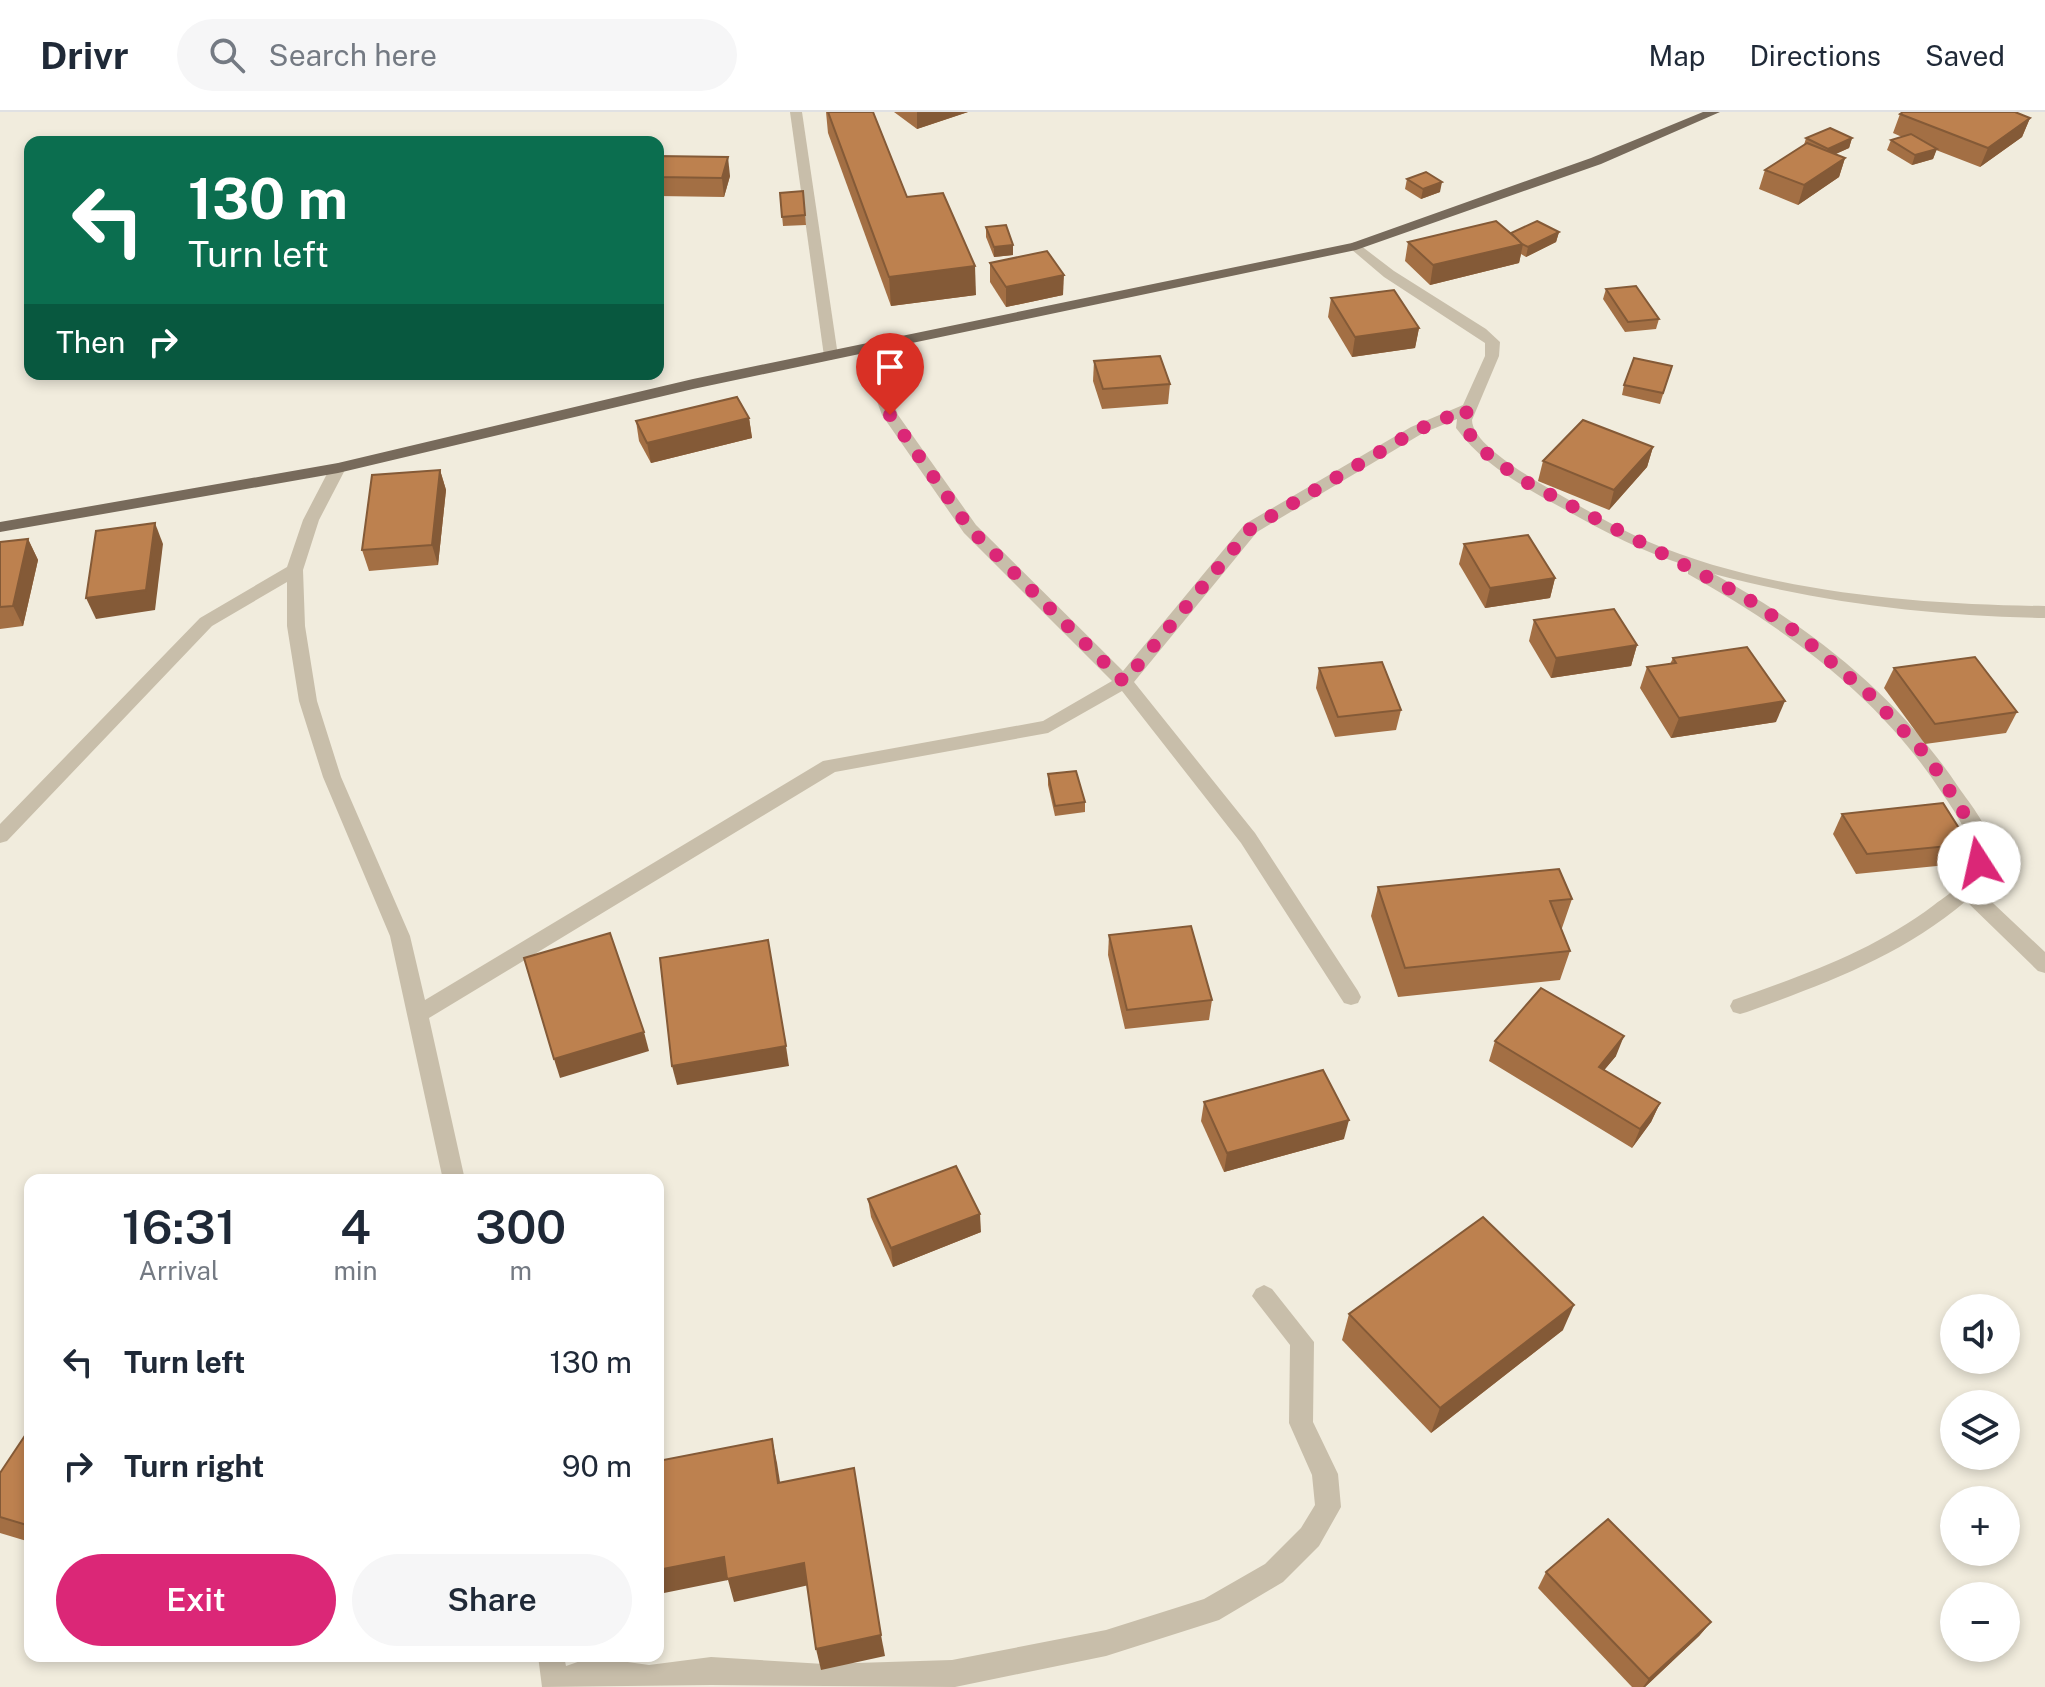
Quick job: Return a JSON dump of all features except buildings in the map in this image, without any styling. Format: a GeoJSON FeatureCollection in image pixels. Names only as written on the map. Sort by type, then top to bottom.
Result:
{"type":"FeatureCollection","features":[{"type":"Feature","properties":{"kind":"main road"},"geometry":{"type":"LineString","coordinates":[[0,527],[338,468],[693,384],[1356,246],[1596,161],[1714,112]]}},
{"type":"Feature","properties":{"kind":"street"},"geometry":{"type":"LineString","coordinates":[[796,112],[831,356]]}},
{"type":"Feature","properties":{"kind":"street"},"geometry":{"type":"LineString","coordinates":[[1356,246],[1389,274],[1493,342],[1492,356],[1467,409],[1464,428],[1492,459],[1528,483],[1745,597],[1796,632],[1869,694],[1928,757],[1979,837],[1979,863],[1966,889],[1930,920],[1868,959],[1740,1006]]}},
{"type":"Feature","properties":{"kind":"street"},"geometry":{"type":"LineString","coordinates":[[865,349],[890,415],[970,529],[1124,682],[1248,838],[1351,997]]}},
{"type":"Feature","properties":{"kind":"street"},"geometry":{"type":"LineString","coordinates":[[419,1014],[830,766],[1048,727],[1124,682],[1251,528],[1417,430],[1467,409]]}},
{"type":"Feature","properties":{"kind":"street"},"geometry":{"type":"LineString","coordinates":[[338,468],[311,520],[295,570],[296,626],[308,701],[332,777],[400,936],[453,1174]]}},
{"type":"Feature","properties":{"kind":"street"},"geometry":{"type":"LineString","coordinates":[[1654,550],[1752,577],[1851,598],[1949,609],[2045,612]]}},
{"type":"Feature","properties":{"kind":"street"},"geometry":{"type":"LineString","coordinates":[[0,836],[206,622],[295,570]]}},
{"type":"Feature","properties":{"kind":"street"},"geometry":{"type":"LineString","coordinates":[[1966,889],[2045,965]]}},
{"type":"Feature","properties":{"kind":"street"},"geometry":{"type":"LineString","coordinates":[[555,1675],[592,1671],[649,1679],[711,1671],[824,1678],[952,1674],[1106,1643],[1210,1611],[1274,1573],[1310,1537],[1328,1507],[1325,1474],[1301,1423],[1302,1342],[1264,1296]]}},
{"type":"Feature","properties":{"kind":"route"},"geometry":{"type":"LineString","coordinates":[[890,415],[970,529],[1124,682],[1251,528],[1417,430],[1467,409],[1464,428],[1492,459],[1528,483],[1745,597],[1796,632],[1869,694],[1928,757],[1952,791],[1979,837],[1979,863]]}}]}
